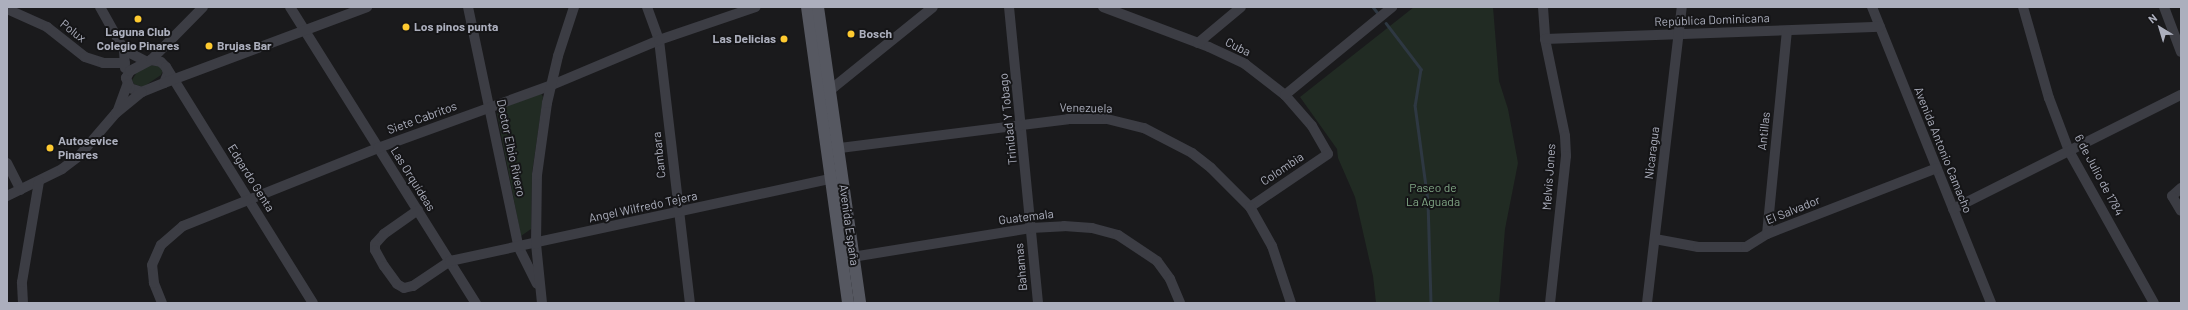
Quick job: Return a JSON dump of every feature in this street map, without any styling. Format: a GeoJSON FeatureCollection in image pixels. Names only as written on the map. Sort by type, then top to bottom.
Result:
{"type":"FeatureCollection","features":[{"type":"Feature","properties":{"kind":"main road","name":"Avenida España"},"geometry":{"type":"LineString","coordinates":[[807,7],[824,89]]}},
{"type":"Feature","properties":{"kind":"main road","name":"Avenida España"},"geometry":{"type":"LineString","coordinates":[[818,7],[824,89],[836,177],[848,258],[860,303]]}},
{"type":"Feature","properties":{"kind":"main road","name":"Avenida España"},"geometry":{"type":"LineString","coordinates":[[848,258],[848,303]]}},
{"type":"Feature","properties":{"kind":"street"},"geometry":{"type":"LineString","coordinates":[[100,7],[124,50],[126,82]]}},
{"type":"Feature","properties":{"kind":"street"},"geometry":{"type":"LineString","coordinates":[[116,113],[126,82],[135,67],[148,61],[203,7]]}},
{"type":"Feature","properties":{"kind":"street","name":"Las Orquídeas"},"geometry":{"type":"LineString","coordinates":[[290,7],[476,303]]}},
{"type":"Feature","properties":{"kind":"street"},"geometry":{"type":"LineString","coordinates":[[7,196],[39,181],[79,156],[116,113],[142,92],[367,7]]}},
{"type":"Feature","properties":{"kind":"street","name":"Doctor Elbio Rivero"},"geometry":{"type":"LineString","coordinates":[[468,7],[519,248],[540,290]]}},
{"type":"Feature","properties":{"kind":"street"},"geometry":{"type":"LineString","coordinates":[[542,303],[536,244],[537,175],[552,85],[574,7]]}},
{"type":"Feature","properties":{"kind":"street","name":"Cambara"},"geometry":{"type":"LineString","coordinates":[[647,7],[659,40],[678,213],[690,303]]}},
{"type":"Feature","properties":{"kind":"street","name":"Siete Cabritos"},"geometry":{"type":"LineString","coordinates":[[162,303],[154,283],[152,265],[161,246],[183,226],[378,148],[552,85],[659,40],[756,7]]}},
{"type":"Feature","properties":{"kind":"street"},"geometry":{"type":"LineString","coordinates":[[824,89],[842,81],[933,7]]}},
{"type":"Feature","properties":{"kind":"street","name":"Trinidad Y Tobago"},"geometry":{"type":"LineString","coordinates":[[1009,7],[1022,123],[1031,228]]}},
{"type":"Feature","properties":{"kind":"street","name":"Cuba"},"geometry":{"type":"LineString","coordinates":[[1103,7],[1198,43],[1245,64],[1285,95],[1312,126],[1328,154]]}},
{"type":"Feature","properties":{"kind":"street"},"geometry":{"type":"LineString","coordinates":[[1198,43],[1241,7]]}},
{"type":"Feature","properties":{"kind":"street"},"geometry":{"type":"LineString","coordinates":[[1285,95],[1392,7]]}},
{"type":"Feature","properties":{"kind":"street","name":"Melvis Jones"},"geometry":{"type":"LineString","coordinates":[[1543,7],[1545,39],[1565,136],[1566,156],[1550,303]]}},
{"type":"Feature","properties":{"kind":"street","name":"Nicaragua"},"geometry":{"type":"LineString","coordinates":[[1647,303],[1682,7]]}},
{"type":"Feature","properties":{"kind":"street","name":"Avenida Antonio Camacho"},"geometry":{"type":"LineString","coordinates":[[1872,7],[1991,303]]}},
{"type":"Feature","properties":{"kind":"street","name":"6 de Julio de 1784"},"geometry":{"type":"LineString","coordinates":[[2023,7],[2049,98],[2069,151],[2154,303]]}},
{"type":"Feature","properties":{"kind":"street"},"geometry":{"type":"LineString","coordinates":[[2164,7],[2181,52]]}},
{"type":"Feature","properties":{"kind":"street","name":"Polux"},"geometry":{"type":"LineString","coordinates":[[7,9],[47,27],[85,57],[104,63],[125,63]]}},
{"type":"Feature","properties":{"kind":"street","name":"República Dominicana"},"geometry":{"type":"LineString","coordinates":[[1545,39],[1880,27]]}},
{"type":"Feature","properties":{"kind":"street","name":"Antillas"},"geometry":{"type":"LineString","coordinates":[[1767,234],[1787,31]]}},
{"type":"Feature","properties":{"kind":"street"},"geometry":{"type":"LineString","coordinates":[[124,50],[148,61],[161,62],[166,67],[169,81]]}},
{"type":"Feature","properties":{"kind":"street","name":"Edgardo Genta"},"geometry":{"type":"LineString","coordinates":[[169,81],[249,199],[313,303]]}},
{"type":"Feature","properties":{"kind":"street"},"geometry":{"type":"LineString","coordinates":[[126,82],[142,92]]}},
{"type":"Feature","properties":{"kind":"street"},"geometry":{"type":"LineString","coordinates":[[1953,209],[2181,95]]}},
{"type":"Feature","properties":{"kind":"street","name":"Venezuela"},"geometry":{"type":"LineString","coordinates":[[832,148],[1022,123],[1068,119],[1107,119],[1144,128],[1192,153],[1211,168],[1250,207],[1272,246],[1291,303]]}},
{"type":"Feature","properties":{"kind":"street","name":"Colombia"},"geometry":{"type":"LineString","coordinates":[[1250,207],[1328,154]]}},
{"type":"Feature","properties":{"kind":"street"},"geometry":{"type":"LineString","coordinates":[[7,163],[21,190]]}},
{"type":"Feature","properties":{"kind":"street","name":"El Salvador"},"geometry":{"type":"LineString","coordinates":[[1655,238],[1698,246],[1746,247],[1767,234],[1937,168]]}},
{"type":"Feature","properties":{"kind":"street","name":"Angel Wilfredo Tejera"},"geometry":{"type":"LineString","coordinates":[[450,261],[519,248],[836,177]]}},
{"type":"Feature","properties":{"kind":"street"},"geometry":{"type":"LineString","coordinates":[[23,303],[22,282],[39,181]]}},
{"type":"Feature","properties":{"kind":"street"},"geometry":{"type":"LineString","coordinates":[[2181,188],[2172,196],[2181,211]]}},
{"type":"Feature","properties":{"kind":"street"},"geometry":{"type":"LineString","coordinates":[[418,210],[376,240],[375,250],[384,266],[396,284],[404,288],[413,286],[450,261]]}},
{"type":"Feature","properties":{"kind":"street","name":"Guatemala"},"geometry":{"type":"LineString","coordinates":[[848,258],[1031,228],[1064,226],[1092,228],[1118,235],[1157,260],[1170,279],[1180,303]]}},
{"type":"Feature","properties":{"kind":"street","name":"Bahamas"},"geometry":{"type":"LineString","coordinates":[[1031,228],[1038,303]]}},
{"type":"Feature","properties":{"kind":"green space","name":"Paseo de La Aguada"},"geometry":{"type":"Polygon","coordinates":[[[1414,7],[1493,7],[1499,81],[1508,109],[1518,163],[1505,229],[1499,303],[1376,303],[1373,276],[1355,197],[1338,158],[1337,149],[1300,97],[1414,7]]]}},
{"type":"Feature","properties":{"kind":"green space"},"geometry":{"type":"Polygon","coordinates":[[[149,65],[159,66],[163,70],[161,75],[143,87],[134,84],[132,80],[137,72],[149,65]]]}},
{"type":"Feature","properties":{"kind":"green space"},"geometry":{"type":"Polygon","coordinates":[[[541,93],[543,97],[532,173],[531,229],[521,236],[497,114],[500,109],[541,93]]]}},
{"type":"Feature","properties":{"kind":"waterway"},"geometry":{"type":"LineString","coordinates":[[1373,7],[1377,12]]}},
{"type":"Feature","properties":{"kind":"waterway"},"geometry":{"type":"LineString","coordinates":[[1386,23],[1421,69],[1415,105],[1428,201],[1431,303]]}},
{"type":"Feature","properties":{"kind":"place","name":"Laguna Club Colegio Pinares"},"geometry":{"type":"Point","coordinates":[138,19]}},
{"type":"Feature","properties":{"kind":"place","name":"Los pinos punta"},"geometry":{"type":"Point","coordinates":[406,27]}},
{"type":"Feature","properties":{"kind":"place","name":"Bosch"},"geometry":{"type":"Point","coordinates":[851,34]}},
{"type":"Feature","properties":{"kind":"place","name":"Las Delicias"},"geometry":{"type":"Point","coordinates":[784,39]}},
{"type":"Feature","properties":{"kind":"place","name":"Brujas Bar"},"geometry":{"type":"Point","coordinates":[209,46]}},
{"type":"Feature","properties":{"kind":"place","name":"Autosevice Pinares"},"geometry":{"type":"Point","coordinates":[50,148]}}]}
